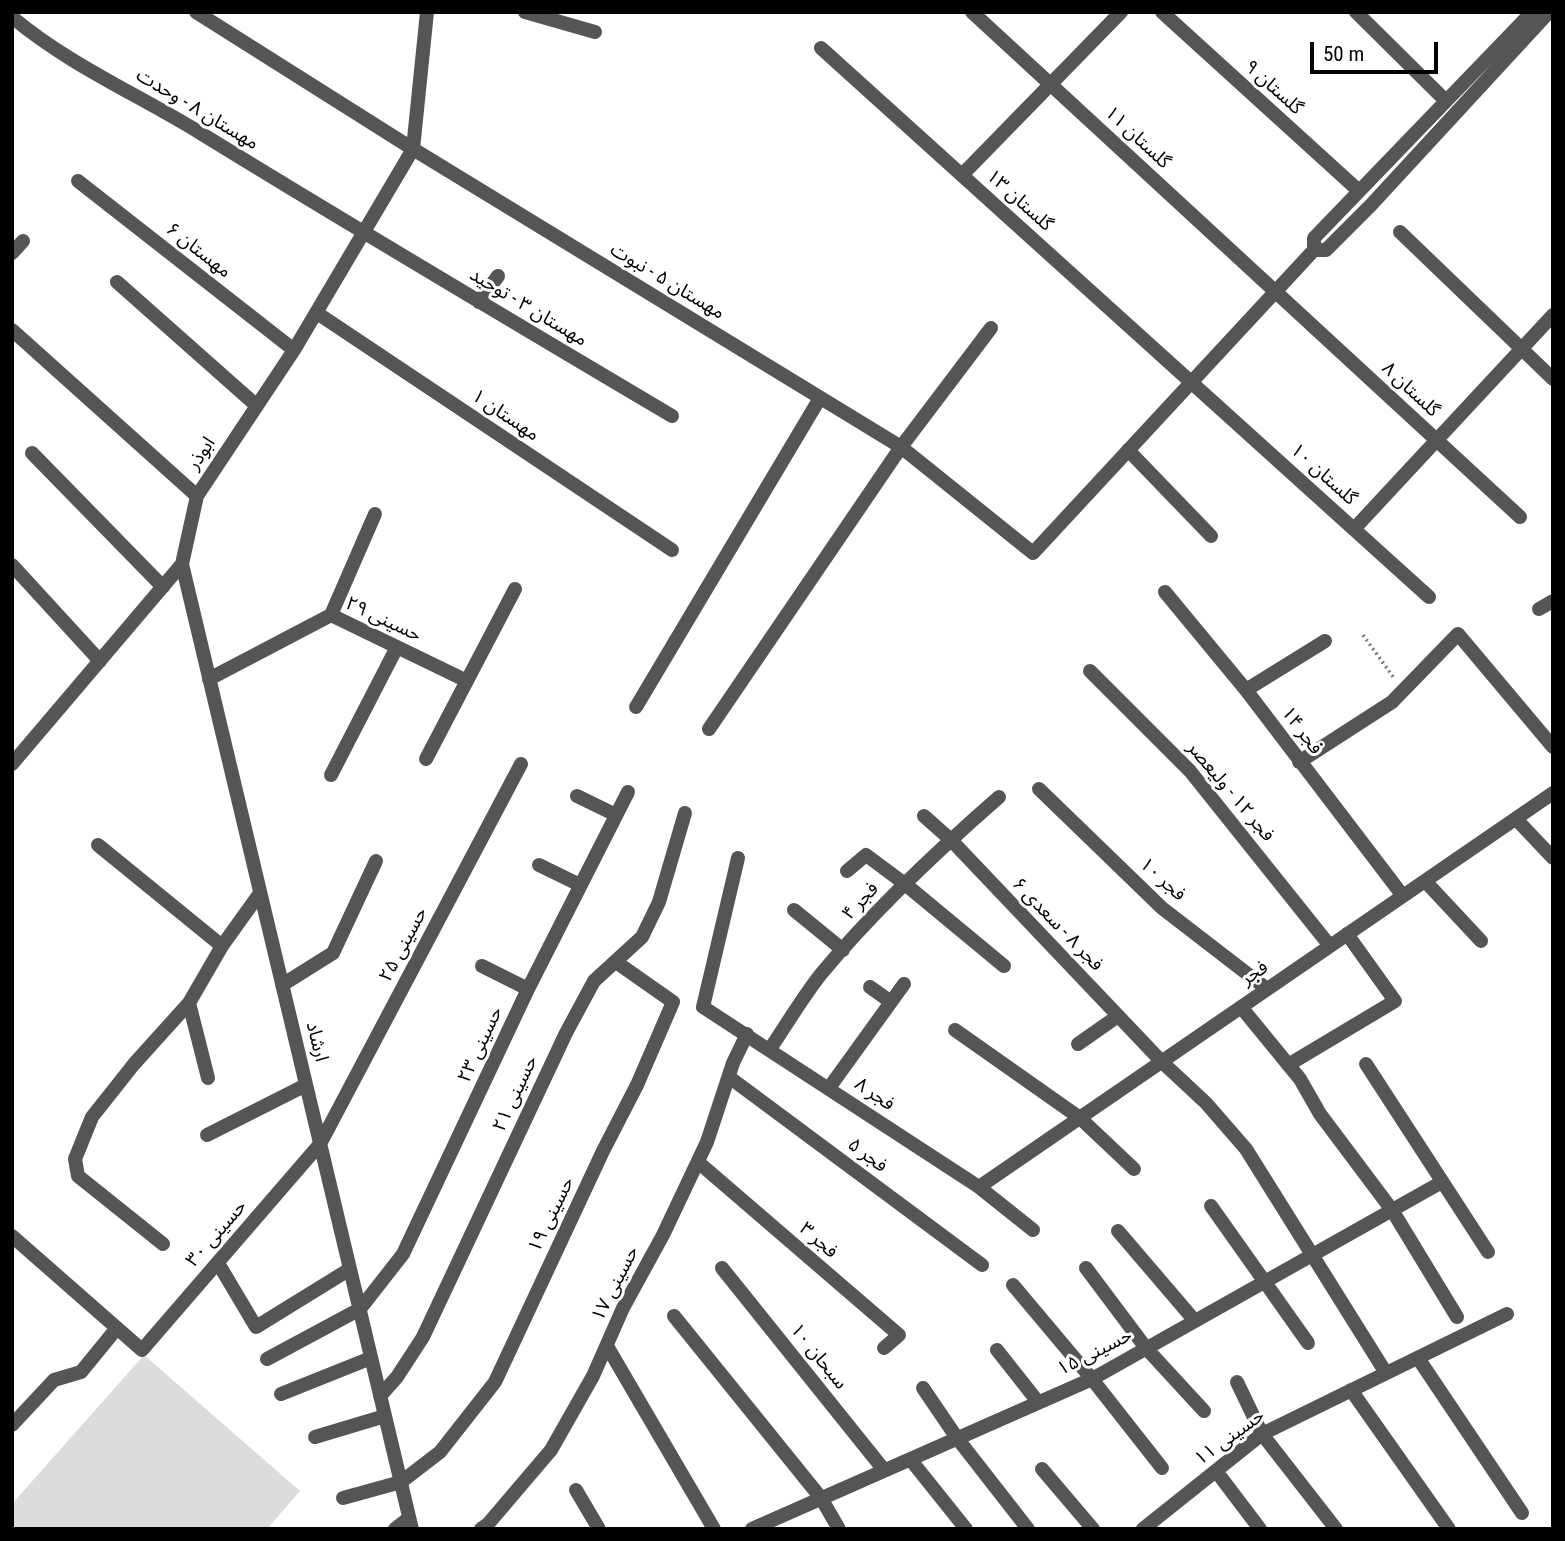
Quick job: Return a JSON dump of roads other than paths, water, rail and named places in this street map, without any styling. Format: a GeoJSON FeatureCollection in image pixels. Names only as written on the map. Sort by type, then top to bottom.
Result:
{"type":"FeatureCollection","features":[{"type":"Feature","properties":{"kind":"street","name":"مهستان ۵ - نبوت"},"geometry":{"type":"LineString","coordinates":[[196,12],[412,149],[901,447],[1032,553],[1128,450]]}},
{"type":"Feature","properties":{"kind":"street"},"geometry":{"type":"LineString","coordinates":[[412,149],[427,12]]}},
{"type":"Feature","properties":{"kind":"street"},"geometry":{"type":"LineString","coordinates":[[525,12],[595,32]]}},
{"type":"Feature","properties":{"kind":"street","name":"گلستان ۱۱"},"geometry":{"type":"LineString","coordinates":[[972,12],[1275,292]]}},
{"type":"Feature","properties":{"kind":"street"},"geometry":{"type":"LineString","coordinates":[[962,175],[1121,12]]}},
{"type":"Feature","properties":{"kind":"street","name":"گلستان ۹"},"geometry":{"type":"LineString","coordinates":[[1162,12],[1359,191]]}},
{"type":"Feature","properties":{"kind":"street"},"geometry":{"type":"LineString","coordinates":[[1356,12],[1446,101]]}},
{"type":"Feature","properties":{"kind":"street"},"geometry":{"type":"LineString","coordinates":[[1314,250],[1326,250],[1371,205],[1509,46],[1530,13]]}},
{"type":"Feature","properties":{"kind":"street"},"geometry":{"type":"LineString","coordinates":[[1210,536],[1128,450],[1314,250],[1314,238],[1446,101],[1551,13]]}},
{"type":"Feature","properties":{"kind":"street","name":"مهستان ۸ - وحدت"},"geometry":{"type":"LineString","coordinates":[[12,17],[40,41],[197,131],[363,233]]}},
{"type":"Feature","properties":{"kind":"street","name":"گلستان ۱۳"},"geometry":{"type":"LineString","coordinates":[[821,48],[1191,382]]}},
{"type":"Feature","properties":{"kind":"street","name":"ابوذر"},"geometry":{"type":"LineString","coordinates":[[12,764],[182,564],[197,496],[317,313],[412,149]]}},
{"type":"Feature","properties":{"kind":"street","name":"مهستان ۶"},"geometry":{"type":"LineString","coordinates":[[78,181],[294,350]]}},
{"type":"Feature","properties":{"kind":"street"},"geometry":{"type":"LineString","coordinates":[[1400,232],[1553,379]]}},
{"type":"Feature","properties":{"kind":"street","name":"مهستان ۳ - توحید"},"geometry":{"type":"LineString","coordinates":[[363,233],[672,416]]}},
{"type":"Feature","properties":{"kind":"street"},"geometry":{"type":"LineString","coordinates":[[12,253],[23,241]]}},
{"type":"Feature","properties":{"kind":"street"},"geometry":{"type":"LineString","coordinates":[[480,302],[498,276]]}},
{"type":"Feature","properties":{"kind":"street"},"geometry":{"type":"LineString","coordinates":[[117,282],[257,405]]}},
{"type":"Feature","properties":{"kind":"street","name":"گلستان ۸"},"geometry":{"type":"LineString","coordinates":[[1275,292],[1520,517]]}},
{"type":"Feature","properties":{"kind":"street","name":"مهستان ۱"},"geometry":{"type":"LineString","coordinates":[[317,313],[672,550]]}},
{"type":"Feature","properties":{"kind":"street"},"geometry":{"type":"LineString","coordinates":[[1354,529],[1553,315]]}},
{"type":"Feature","properties":{"kind":"street"},"geometry":{"type":"LineString","coordinates":[[709,729],[901,447],[990,328]]}},
{"type":"Feature","properties":{"kind":"street"},"geometry":{"type":"LineString","coordinates":[[12,330],[197,496]]}},
{"type":"Feature","properties":{"kind":"street","name":"گلستان ۱۰"},"geometry":{"type":"LineString","coordinates":[[1191,382],[1429,597]]}},
{"type":"Feature","properties":{"kind":"street"},"geometry":{"type":"LineString","coordinates":[[636,707],[820,398]]}},
{"type":"Feature","properties":{"kind":"street"},"geometry":{"type":"LineString","coordinates":[[32,453],[163,587]]}},
{"type":"Feature","properties":{"kind":"street"},"geometry":{"type":"LineString","coordinates":[[331,615],[375,514]]}},
{"type":"Feature","properties":{"kind":"street","name":"ارشاد"},"geometry":{"type":"LineString","coordinates":[[182,564],[411,1523]]}},
{"type":"Feature","properties":{"kind":"street"},"geometry":{"type":"LineString","coordinates":[[12,565],[100,661]]}},
{"type":"Feature","properties":{"kind":"street"},"geometry":{"type":"LineString","coordinates":[[426,759],[515,589]]}},
{"type":"Feature","properties":{"kind":"street","name":"فجر ۱۴"},"geometry":{"type":"LineString","coordinates":[[1165,592],[1246,690],[1403,896]]}},
{"type":"Feature","properties":{"kind":"street"},"geometry":{"type":"LineString","coordinates":[[1539,609],[1553,601]]}},
{"type":"Feature","properties":{"kind":"street","name":"حسینی ۲۹"},"geometry":{"type":"LineString","coordinates":[[209,679],[331,615],[467,681]]}},
{"type":"Feature","properties":{"kind":"street"},"geometry":{"type":"LineString","coordinates":[[1300,762],[1392,702],[1458,634],[1553,747]]}},
{"type":"Feature","properties":{"kind":"street"},"geometry":{"type":"LineString","coordinates":[[1246,690],[1325,641]]}},
{"type":"Feature","properties":{"kind":"street"},"geometry":{"type":"LineString","coordinates":[[331,775],[397,647]]}},
{"type":"Feature","properties":{"kind":"street","name":"فجر ۱۲ - ولیعصر"},"geometry":{"type":"LineString","coordinates":[[1090,671],[1190,771],[1330,946]]}},
{"type":"Feature","properties":{"kind":"street","name":"حسینی ۲۵"},"geometry":{"type":"LineString","coordinates":[[320,1144],[521,764]]}},
{"type":"Feature","properties":{"kind":"street","name":"فجر ۱۰"},"geometry":{"type":"LineString","coordinates":[[1039,789],[1162,908],[1268,989]]}},
{"type":"Feature","properties":{"kind":"street","name":"حسینی ۲۳"},"geometry":{"type":"LineString","coordinates":[[360,1310],[403,1254],[528,989],[628,792]]}},
{"type":"Feature","properties":{"kind":"street","name":"فجر"},"geometry":{"type":"LineString","coordinates":[[979,1188],[1553,793]]}},
{"type":"Feature","properties":{"kind":"street"},"geometry":{"type":"LineString","coordinates":[[577,796],[616,815]]}},
{"type":"Feature","properties":{"kind":"street","name":"فجر ۴"},"geometry":{"type":"LineString","coordinates":[[770,1049],[821,975],[843,950],[905,884],[999,797]]}},
{"type":"Feature","properties":{"kind":"street","name":"حسینی ۲۱"},"geometry":{"type":"LineString","coordinates":[[380,1396],[397,1377],[423,1337],[566,1033],[594,981],[642,937],[659,902],[685,813]]}},
{"type":"Feature","properties":{"kind":"street","name":"فجر ۸ - سعدی ۶"},"geometry":{"type":"LineString","coordinates":[[924,816],[1162,1062],[1206,1102],[1246,1149],[1386,1373]]}},
{"type":"Feature","properties":{"kind":"street"},"geometry":{"type":"LineString","coordinates":[[1516,818],[1553,858]]}},
{"type":"Feature","properties":{"kind":"street"},"geometry":{"type":"LineString","coordinates":[[98,845],[222,946]]}},
{"type":"Feature","properties":{"kind":"street"},"geometry":{"type":"LineString","coordinates":[[847,871],[866,855],[1004,966]]}},
{"type":"Feature","properties":{"kind":"street","name":"فجر ۸"},"geometry":{"type":"LineString","coordinates":[[738,858],[703,1007],[979,1188],[1033,1230]]}},
{"type":"Feature","properties":{"kind":"street"},"geometry":{"type":"LineString","coordinates":[[282,985],[333,953],[376,861]]}},
{"type":"Feature","properties":{"kind":"street"},"geometry":{"type":"LineString","coordinates":[[539,865],[580,885]]}},
{"type":"Feature","properties":{"kind":"street"},"geometry":{"type":"LineString","coordinates":[[1425,881],[1481,941]]}},
{"type":"Feature","properties":{"kind":"street"},"geometry":{"type":"LineString","coordinates":[[163,1244],[78,1176],[75,1159],[92,1117],[134,1064],[189,1003],[222,946],[260,893]]}},
{"type":"Feature","properties":{"kind":"street"},"geometry":{"type":"LineString","coordinates":[[794,911],[843,950]]}},
{"type":"Feature","properties":{"kind":"street"},"geometry":{"type":"LineString","coordinates":[[1288,1065],[1395,1001],[1347,934]]}},
{"type":"Feature","properties":{"kind":"street","name":"حسینی ۱۹"},"geometry":{"type":"LineString","coordinates":[[401,1482],[440,1452],[495,1382],[603,1150],[638,1085],[673,1002],[616,962]]}},
{"type":"Feature","properties":{"kind":"street"},"geometry":{"type":"LineString","coordinates":[[482,966],[528,989]]}},
{"type":"Feature","properties":{"kind":"street"},"geometry":{"type":"LineString","coordinates":[[829,1088],[904,984]]}},
{"type":"Feature","properties":{"kind":"street"},"geometry":{"type":"LineString","coordinates":[[870,987],[891,1002]]}},
{"type":"Feature","properties":{"kind":"street"},"geometry":{"type":"LineString","coordinates":[[189,1003],[208,1078]]}},
{"type":"Feature","properties":{"kind":"street"},"geometry":{"type":"LineString","coordinates":[[1241,1007],[1300,1079],[1320,1114],[1392,1210],[1457,1317]]}},
{"type":"Feature","properties":{"kind":"street"},"geometry":{"type":"LineString","coordinates":[[1078,1044],[1118,1016]]}},
{"type":"Feature","properties":{"kind":"street"},"geometry":{"type":"LineString","coordinates":[[955,1030],[1080,1118],[1134,1169]]}},
{"type":"Feature","properties":{"kind":"street","name":"حسینی ۱۷"},"geometry":{"type":"LineString","coordinates":[[481,1529],[551,1450],[593,1376],[698,1162],[747,1034]]}},
{"type":"Feature","properties":{"kind":"street"},"geometry":{"type":"LineString","coordinates":[[1366,1064],[1488,1252]]}},
{"type":"Feature","properties":{"kind":"street","name":"فجر ۵"},"geometry":{"type":"LineString","coordinates":[[729,1077],[982,1265]]}},
{"type":"Feature","properties":{"kind":"street"},"geometry":{"type":"LineString","coordinates":[[207,1135],[306,1085]]}},
{"type":"Feature","properties":{"kind":"street","name":"حسینی ۳۰"},"geometry":{"type":"LineString","coordinates":[[117,1328],[142,1350],[320,1144]]}},
{"type":"Feature","properties":{"kind":"street","name":"فجر ۳"},"geometry":{"type":"LineString","coordinates":[[698,1162],[899,1335],[884,1348]]}},
{"type":"Feature","properties":{"kind":"street","name":"حسینی ۱۵"},"geometry":{"type":"LineString","coordinates":[[752,1529],[1092,1378],[1442,1182]]}},
{"type":"Feature","properties":{"kind":"street"},"geometry":{"type":"LineString","coordinates":[[1211,1206],[1308,1343]]}},
{"type":"Feature","properties":{"kind":"street"},"geometry":{"type":"LineString","coordinates":[[1118,1231],[1195,1321]]}},
{"type":"Feature","properties":{"kind":"street"},"geometry":{"type":"LineString","coordinates":[[12,1236],[117,1328],[80,1372],[54,1380],[12,1425]]}},
{"type":"Feature","properties":{"kind":"street"},"geometry":{"type":"LineString","coordinates":[[218,1263],[256,1327],[350,1269]]}},
{"type":"Feature","properties":{"kind":"street","name":"سبحان ۱۰"},"geometry":{"type":"LineString","coordinates":[[722,1268],[884,1470]]}},
{"type":"Feature","properties":{"kind":"street"},"geometry":{"type":"LineString","coordinates":[[1086,1268],[1146,1348],[1204,1411]]}},
{"type":"Feature","properties":{"kind":"street"},"geometry":{"type":"LineString","coordinates":[[1013,1285],[1092,1378],[1162,1468]]}},
{"type":"Feature","properties":{"kind":"street"},"geometry":{"type":"LineString","coordinates":[[267,1359],[360,1310]]}},
{"type":"Feature","properties":{"kind":"street","name":"حسینی ۱۱"},"geometry":{"type":"LineString","coordinates":[[1145,1528],[1262,1434],[1507,1314]]}},
{"type":"Feature","properties":{"kind":"street"},"geometry":{"type":"LineString","coordinates":[[674,1315],[821,1498],[839,1529]]}},
{"type":"Feature","properties":{"kind":"street"},"geometry":{"type":"LineString","coordinates":[[607,1346],[715,1529]]}},
{"type":"Feature","properties":{"kind":"street"},"geometry":{"type":"LineString","coordinates":[[997,1350],[1038,1402]]}},
{"type":"Feature","properties":{"kind":"street"},"geometry":{"type":"LineString","coordinates":[[1418,1357],[1522,1513]]}},
{"type":"Feature","properties":{"kind":"street"},"geometry":{"type":"LineString","coordinates":[[281,1394],[371,1358]]}},
{"type":"Feature","properties":{"kind":"street"},"geometry":{"type":"LineString","coordinates":[[1237,1382],[1262,1434],[1336,1529]]}},
{"type":"Feature","properties":{"kind":"street"},"geometry":{"type":"LineString","coordinates":[[922,1388],[1028,1529]]}},
{"type":"Feature","properties":{"kind":"street"},"geometry":{"type":"LineString","coordinates":[[1351,1390],[1449,1529]]}},
{"type":"Feature","properties":{"kind":"street"},"geometry":{"type":"LineString","coordinates":[[315,1437],[385,1416]]}},
{"type":"Feature","properties":{"kind":"street"},"geometry":{"type":"LineString","coordinates":[[910,1459],[966,1529]]}},
{"type":"Feature","properties":{"kind":"street"},"geometry":{"type":"LineString","coordinates":[[1042,1469],[1094,1529]]}},
{"type":"Feature","properties":{"kind":"street"},"geometry":{"type":"LineString","coordinates":[[1216,1471],[1260,1529]]}},
{"type":"Feature","properties":{"kind":"street"},"geometry":{"type":"LineString","coordinates":[[343,1498],[401,1482]]}},
{"type":"Feature","properties":{"kind":"street"},"geometry":{"type":"LineString","coordinates":[[576,1490],[598,1529]]}},
{"type":"Feature","properties":{"kind":"street"},"geometry":{"type":"LineString","coordinates":[[395,1529],[411,1523]]}}]}
